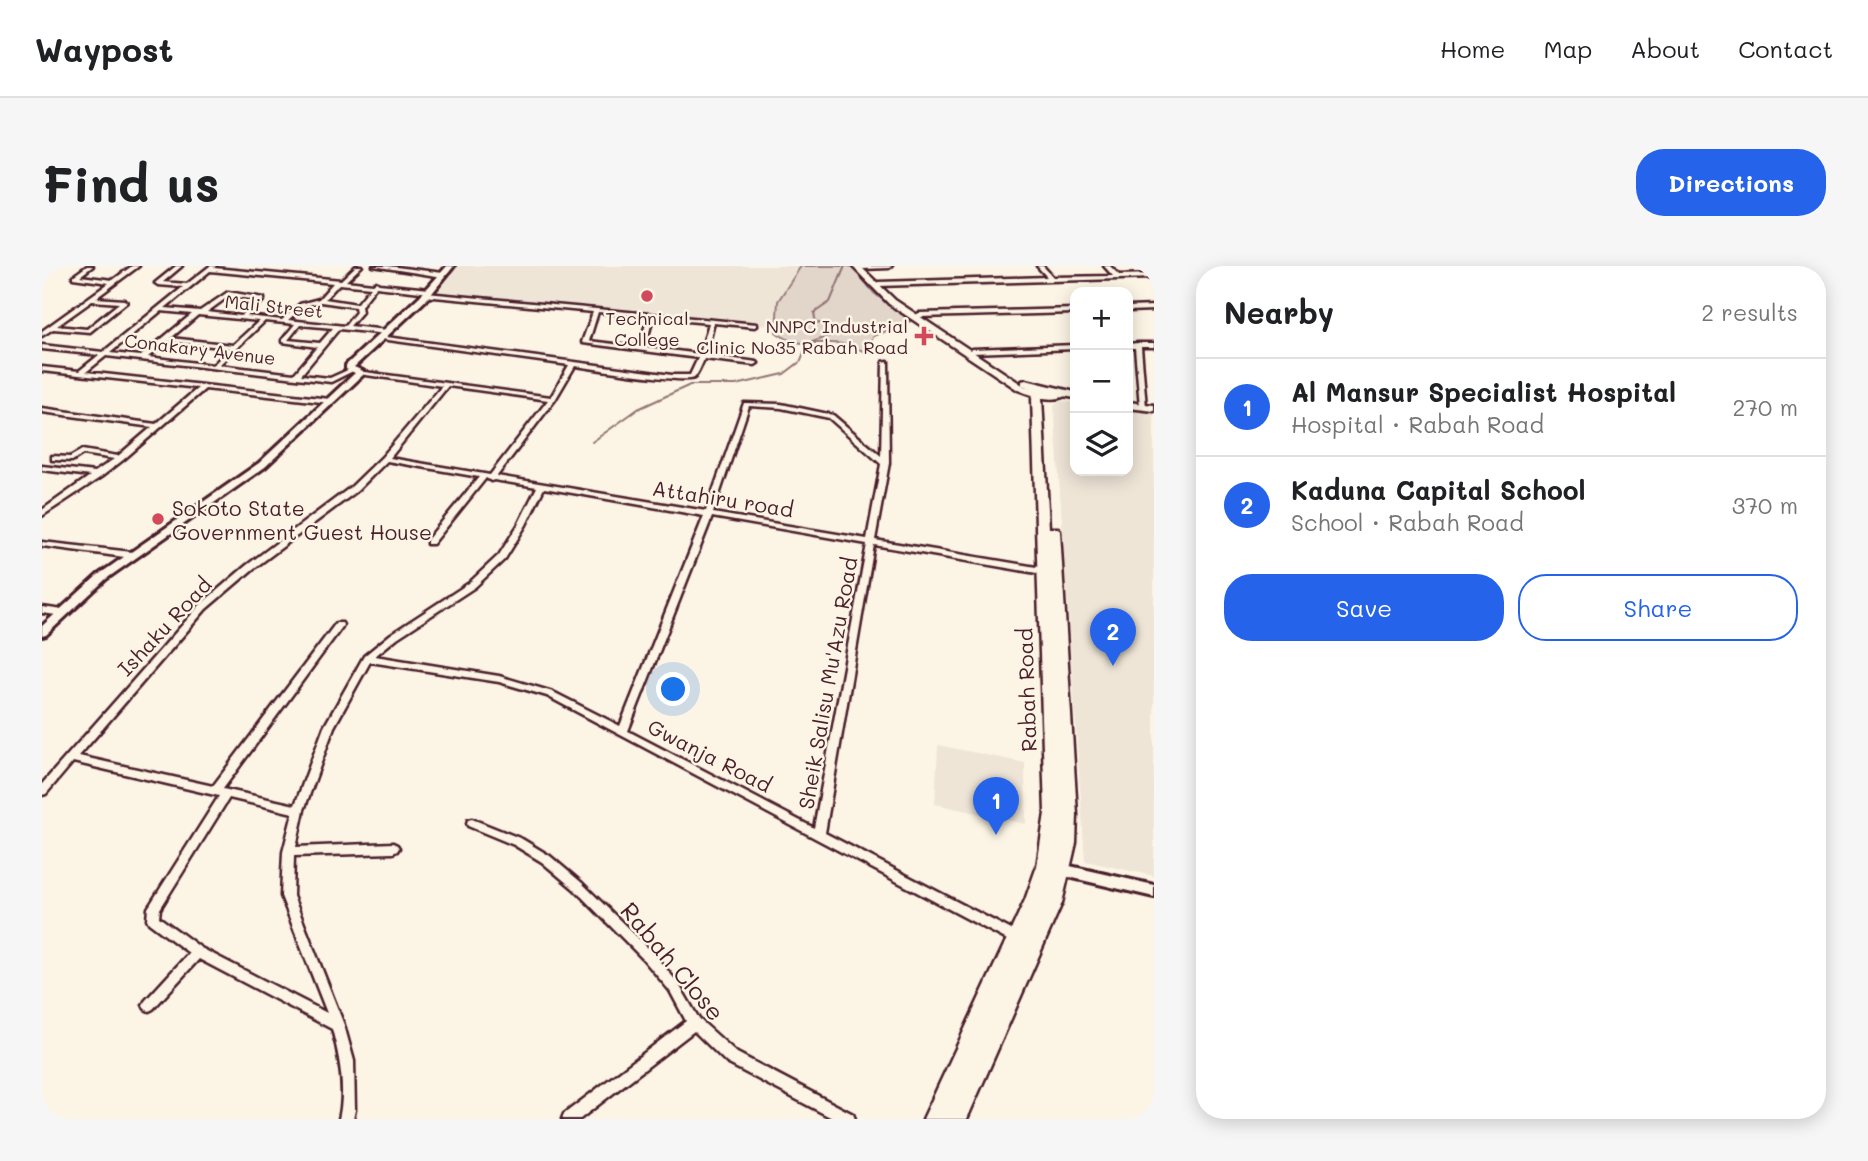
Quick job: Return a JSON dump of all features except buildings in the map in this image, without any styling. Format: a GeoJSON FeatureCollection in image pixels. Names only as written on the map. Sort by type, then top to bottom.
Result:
{"type":"FeatureCollection","features":[{"type":"Feature","properties":{"kind":"main road"},"geometry":{"type":"LineString","coordinates":[[856,266],[892,302],[1024,386],[1046,398],[1070,396]]}},
{"type":"Feature","properties":{"kind":"main road"},"geometry":{"type":"LineString","coordinates":[[862,266],[878,284],[919,315],[1046,398]]}},
{"type":"Feature","properties":{"kind":"main road","name":"Rabah Road"},"geometry":{"type":"LineString","coordinates":[[956,1119],[1052,903],[1067,843],[1068,816],[1043,438],[1046,398]]}},
{"type":"Feature","properties":{"kind":"main road","name":"Rabah Road"},"geometry":{"type":"LineString","coordinates":[[934,1119],[1035,900],[1052,839],[1054,813],[1050,572]]}},
{"type":"Feature","properties":{"kind":"street"},"geometry":{"type":"LineString","coordinates":[[90,266],[75,277],[114,282]]}},
{"type":"Feature","properties":{"kind":"street"},"geometry":{"type":"LineString","coordinates":[[42,334],[136,266]]}},
{"type":"Feature","properties":{"kind":"street"},"geometry":{"type":"LineString","coordinates":[[179,266],[158,283],[189,286]]}},
{"type":"Feature","properties":{"kind":"street"},"geometry":{"type":"LineString","coordinates":[[271,275],[281,266]]}},
{"type":"Feature","properties":{"kind":"street"},"geometry":{"type":"LineString","coordinates":[[345,266],[358,267]]}},
{"type":"Feature","properties":{"kind":"street"},"geometry":{"type":"LineString","coordinates":[[376,266],[443,275]]}},
{"type":"Feature","properties":{"kind":"street"},"geometry":{"type":"LineString","coordinates":[[429,273],[435,266]]}},
{"type":"Feature","properties":{"kind":"street"},"geometry":{"type":"LineString","coordinates":[[42,632],[132,555],[262,465],[330,401],[384,335],[428,293],[451,266]]}},
{"type":"Feature","properties":{"kind":"street"},"geometry":{"type":"LineString","coordinates":[[862,266],[888,266]]}},
{"type":"Feature","properties":{"kind":"street"},"geometry":{"type":"LineString","coordinates":[[1040,266],[1052,278]]}},
{"type":"Feature","properties":{"kind":"street"},"geometry":{"type":"LineString","coordinates":[[1107,266],[1116,276]]}},
{"type":"Feature","properties":{"kind":"street"},"geometry":{"type":"LineString","coordinates":[[321,300],[358,267]]}},
{"type":"Feature","properties":{"kind":"street"},"geometry":{"type":"LineString","coordinates":[[80,373],[211,268],[755,326]]}},
{"type":"Feature","properties":{"kind":"street"},"geometry":{"type":"LineString","coordinates":[[878,284],[1154,275]]}},
{"type":"Feature","properties":{"kind":"street"},"geometry":{"type":"LineString","coordinates":[[346,328],[359,312],[358,306],[376,284]]}},
{"type":"Feature","properties":{"kind":"street"},"geometry":{"type":"LineString","coordinates":[[143,358],[224,295],[262,299],[243,317]]}},
{"type":"Feature","properties":{"kind":"street"},"geometry":{"type":"LineString","coordinates":[[51,327],[88,331],[124,303],[92,299]]}},
{"type":"Feature","properties":{"kind":"street"},"geometry":{"type":"LineString","coordinates":[[284,321],[302,304],[321,300],[358,306]]}},
{"type":"Feature","properties":{"kind":"street"},"geometry":{"type":"LineString","coordinates":[[1133,309],[1154,308]]}},
{"type":"Feature","properties":{"kind":"street","name":"Mali Street"},"geometry":{"type":"LineString","coordinates":[[159,309],[346,328],[672,377],[692,377],[702,357]]}},
{"type":"Feature","properties":{"kind":"street"},"geometry":{"type":"LineString","coordinates":[[596,311],[585,342],[755,363]]}},
{"type":"Feature","properties":{"kind":"street"},"geometry":{"type":"LineString","coordinates":[[919,315],[1070,311]]}},
{"type":"Feature","properties":{"kind":"street"},"geometry":{"type":"LineString","coordinates":[[641,349],[651,316]]}},
{"type":"Feature","properties":{"kind":"street"},"geometry":{"type":"LineString","coordinates":[[215,366],[264,320]]}},
{"type":"Feature","properties":{"kind":"street"},"geometry":{"type":"LineString","coordinates":[[702,357],[712,321]]}},
{"type":"Feature","properties":{"kind":"street"},"geometry":{"type":"LineString","coordinates":[[299,323],[285,341],[320,345]]}},
{"type":"Feature","properties":{"kind":"street"},"geometry":{"type":"LineString","coordinates":[[296,376],[337,327]]}},
{"type":"Feature","properties":{"kind":"street"},"geometry":{"type":"LineString","coordinates":[[166,339],[236,347]]}},
{"type":"Feature","properties":{"kind":"street"},"geometry":{"type":"LineString","coordinates":[[1138,345],[1148,405]]}},
{"type":"Feature","properties":{"kind":"street"},"geometry":{"type":"LineString","coordinates":[[1133,346],[1154,345]]}},
{"type":"Feature","properties":{"kind":"street","name":"Conakary Avenue"},"geometry":{"type":"LineString","coordinates":[[42,347],[331,380],[353,370]]}},
{"type":"Feature","properties":{"kind":"street"},"geometry":{"type":"LineString","coordinates":[[972,351],[1070,347]]}},
{"type":"Feature","properties":{"kind":"street","name":"Sheik Salisu Mu'Azu Road"},"geometry":{"type":"LineString","coordinates":[[818,833],[885,463],[886,362]]}},
{"type":"Feature","properties":{"kind":"street"},"geometry":{"type":"LineString","coordinates":[[430,541],[487,478],[552,399],[573,364]]}},
{"type":"Feature","properties":{"kind":"street"},"geometry":{"type":"LineString","coordinates":[[42,369],[330,401]]}},
{"type":"Feature","properties":{"kind":"street"},"geometry":{"type":"LineString","coordinates":[[353,370],[552,399]]}},
{"type":"Feature","properties":{"kind":"street","name":"Ishaku Road"},"geometry":{"type":"LineString","coordinates":[[42,791],[203,607],[250,567],[337,504],[385,459],[446,385]]}},
{"type":"Feature","properties":{"kind":"street"},"geometry":{"type":"LineString","coordinates":[[42,514],[120,458],[204,387]]}},
{"type":"Feature","properties":{"kind":"street"},"geometry":{"type":"LineString","coordinates":[[623,731],[709,514],[746,404],[780,406],[831,416],[885,463]]}},
{"type":"Feature","properties":{"kind":"street"},"geometry":{"type":"LineString","coordinates":[[42,410],[158,426]]}},
{"type":"Feature","properties":{"kind":"street"},"geometry":{"type":"LineString","coordinates":[[55,458],[68,460],[82,452],[120,458]]}},
{"type":"Feature","properties":{"kind":"street","name":"Attahiru road"},"geometry":{"type":"LineString","coordinates":[[385,459],[1050,572]]}},
{"type":"Feature","properties":{"kind":"street"},"geometry":{"type":"LineString","coordinates":[[42,468],[98,475]]}},
{"type":"Feature","properties":{"kind":"street"},"geometry":{"type":"LineString","coordinates":[[346,1119],[347,1061],[338,1025],[287,896],[289,852],[299,810],[329,727],[367,658],[394,636],[471,585],[502,557],[541,487]]}},
{"type":"Feature","properties":{"kind":"street"},"geometry":{"type":"LineString","coordinates":[[42,504],[54,506]]}},
{"type":"Feature","properties":{"kind":"street"},"geometry":{"type":"LineString","coordinates":[[42,544],[132,555]]}},
{"type":"Feature","properties":{"kind":"street"},"geometry":{"type":"LineString","coordinates":[[42,610],[63,613]]}},
{"type":"Feature","properties":{"kind":"street"},"geometry":{"type":"LineString","coordinates":[[338,1025],[197,952],[153,919],[154,908],[222,791],[339,625]]}},
{"type":"Feature","properties":{"kind":"street","name":"Gwanja Road"},"geometry":{"type":"LineString","coordinates":[[367,658],[499,679],[550,694],[1017,939]]}},
{"type":"Feature","properties":{"kind":"street"},"geometry":{"type":"LineString","coordinates":[[71,758],[299,810]]}},
{"type":"Feature","properties":{"kind":"street","name":"Rabah Close"},"geometry":{"type":"LineString","coordinates":[[472,823],[518,842],[547,859],[578,886],[656,965],[674,986],[694,1023],[732,1058],[848,1119]]}},
{"type":"Feature","properties":{"kind":"street"},"geometry":{"type":"LineString","coordinates":[[289,852],[393,848]]}},
{"type":"Feature","properties":{"kind":"street"},"geometry":{"type":"LineString","coordinates":[[1061,870],[1154,891]]}},
{"type":"Feature","properties":{"kind":"street"},"geometry":{"type":"LineString","coordinates":[[149,1005],[197,952]]}},
{"type":"Feature","properties":{"kind":"street"},"geometry":{"type":"LineString","coordinates":[[569,1119],[694,1023]]}},
{"type":"Feature","properties":{"kind":"shaded area","name":"Technical College"},"geometry":{"type":"Polygon","coordinates":[[[457,266],[844,266],[812,329],[435,293],[457,266]]]}},
{"type":"Feature","properties":{"kind":"shaded area"},"geometry":{"type":"Polygon","coordinates":[[[801,266],[852,266],[874,293],[911,321],[874,336],[864,351],[842,344],[800,343],[784,338],[776,332],[778,301],[801,266]]]}},
{"type":"Feature","properties":{"kind":"shaded area"},"geometry":{"type":"Polygon","coordinates":[[[1059,401],[1070,402],[1070,476],[1133,476],[1133,411],[1154,413],[1154,876],[1085,861],[1054,404],[1059,401]]]}},
{"type":"Feature","properties":{"kind":"shaded area"},"geometry":{"type":"Polygon","coordinates":[[[938,745],[1025,763],[1026,824],[935,804],[938,745]]]}},
{"type":"Feature","properties":{"kind":"waterway"},"geometry":{"type":"LineString","coordinates":[[592,442],[638,409],[690,385],[736,385],[784,374],[801,361],[807,344],[835,334],[828,324],[816,323],[814,313],[830,302],[845,266]]}},
{"type":"Feature","properties":{"kind":"place","name":"Technical College"},"geometry":{"type":"Point","coordinates":[647,296]}},
{"type":"Feature","properties":{"kind":"place","name":"NNPC Industrial Clinic No35 Rabah Road"},"geometry":{"type":"Point","coordinates":[924,336]}},
{"type":"Feature","properties":{"kind":"place","name":"Sokoto State Government Guest House"},"geometry":{"type":"Point","coordinates":[158,519]}},
{"type":"Feature","properties":{"kind":"place","name":"Kaduna Capital School"},"geometry":{"type":"Point","coordinates":[1113,666]}},
{"type":"Feature","properties":{"kind":"place","name":"Al Mansur Specialist Hospital"},"geometry":{"type":"Point","coordinates":[996,835]}}]}
